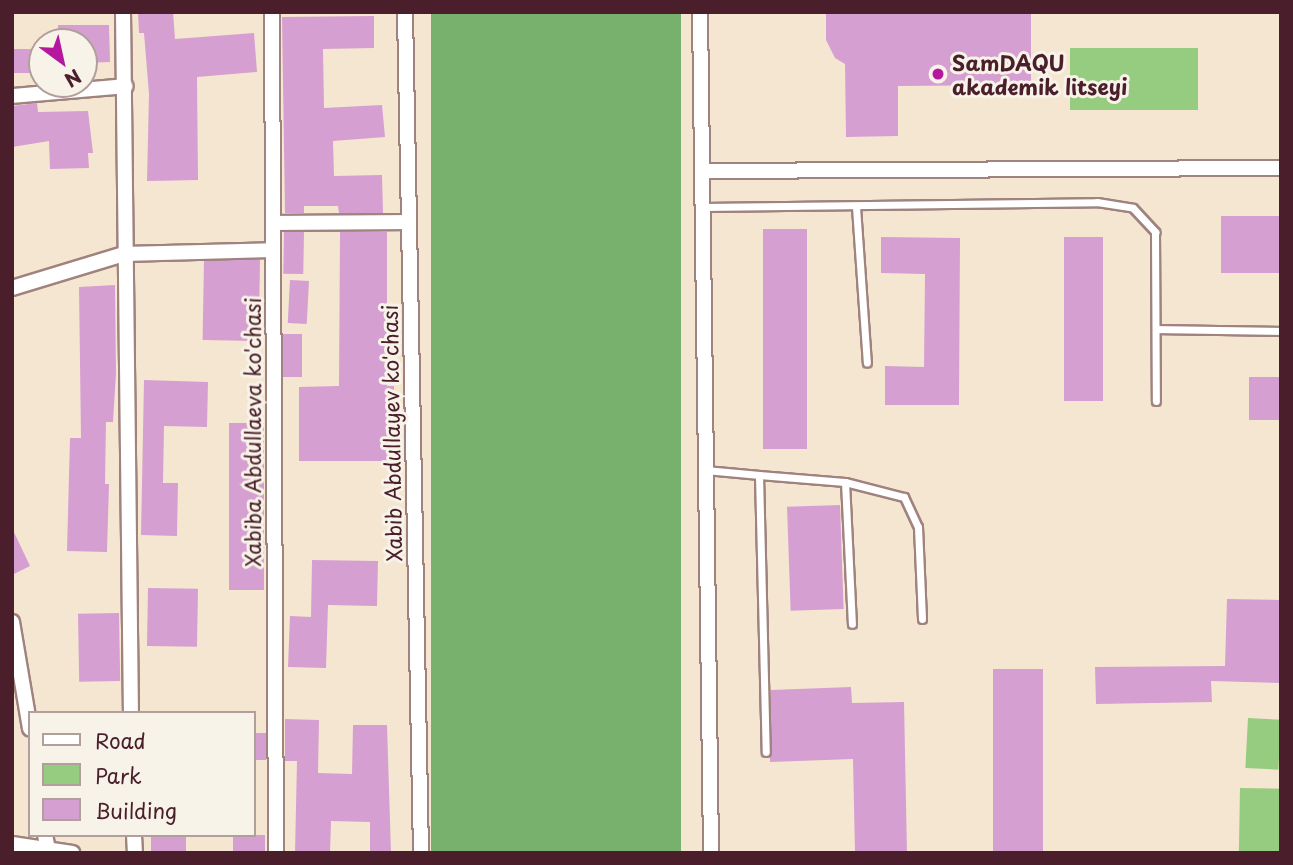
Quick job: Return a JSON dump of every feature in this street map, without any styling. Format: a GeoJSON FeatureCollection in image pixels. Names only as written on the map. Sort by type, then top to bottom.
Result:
{"type":"FeatureCollection","features":[{"type":"Feature","properties":{"kind":"street"},"geometry":{"type":"LineString","coordinates":[[123,12],[126,86],[124,254],[131,711]]}},
{"type":"Feature","properties":{"kind":"street","name":"Xabiba Abdullaeva ko'chasi"},"geometry":{"type":"LineString","coordinates":[[272,12],[276,223],[272,250],[276,853]]}},
{"type":"Feature","properties":{"kind":"street","name":"Xabib Abdullayev ko'chasi"},"geometry":{"type":"LineString","coordinates":[[405,12],[421,853]]}},
{"type":"Feature","properties":{"kind":"street"},"geometry":{"type":"LineString","coordinates":[[700,12],[711,853]]}},
{"type":"Feature","properties":{"kind":"street"},"geometry":{"type":"LineString","coordinates":[[12,96],[126,86]]}},
{"type":"Feature","properties":{"kind":"street"},"geometry":{"type":"LineString","coordinates":[[702,171],[1281,168]]}},
{"type":"Feature","properties":{"kind":"street"},"geometry":{"type":"LineString","coordinates":[[276,223],[408,222]]}},
{"type":"Feature","properties":{"kind":"street"},"geometry":{"type":"LineString","coordinates":[[12,288],[124,254],[272,250]]}},
{"type":"Feature","properties":{"kind":"street"},"geometry":{"type":"LineString","coordinates":[[12,622],[28,716]]}},
{"type":"Feature","properties":{"kind":"street"},"geometry":{"type":"LineString","coordinates":[[12,844],[46,842],[72,853]]}},
{"type":"Feature","properties":{"kind":"lane"},"geometry":{"type":"LineString","coordinates":[[702,207],[1097,202],[1133,208],[1155,232],[1156,401]]}},
{"type":"Feature","properties":{"kind":"lane"},"geometry":{"type":"LineString","coordinates":[[856,207],[867,363]]}},
{"type":"Feature","properties":{"kind":"lane"},"geometry":{"type":"LineString","coordinates":[[1156,330],[1281,331]]}},
{"type":"Feature","properties":{"kind":"lane"},"geometry":{"type":"LineString","coordinates":[[706,470],[845,482],[904,497],[918,527],[922,619]]}},
{"type":"Feature","properties":{"kind":"lane"},"geometry":{"type":"LineString","coordinates":[[760,475],[766,752]]}},
{"type":"Feature","properties":{"kind":"lane"},"geometry":{"type":"LineString","coordinates":[[845,482],[852,624]]}},
{"type":"Feature","properties":{"kind":"green space"},"geometry":{"type":"Polygon","coordinates":[[[431,12],[681,12],[681,853],[431,853],[431,12]]]}},
{"type":"Feature","properties":{"kind":"green space"},"geometry":{"type":"Polygon","coordinates":[[[1070,48],[1198,48],[1198,110],[1070,110],[1070,48]]]}},
{"type":"Feature","properties":{"kind":"green space"},"geometry":{"type":"Polygon","coordinates":[[[1248,718],[1281,720],[1278,770],[1245,768],[1248,718]]]}},
{"type":"Feature","properties":{"kind":"green space"},"geometry":{"type":"Polygon","coordinates":[[[1240,788],[1281,789],[1280,853],[1239,853],[1240,788]]]}},
{"type":"Feature","properties":{"kind":"building"},"geometry":{"type":"Polygon","coordinates":[[[138,12],[173,12],[175,39],[254,33],[257,72],[197,77],[198,180],[147,181],[149,94],[144,33],[139,33],[138,12]]]}},
{"type":"Feature","properties":{"kind":"building","name":"SamDAQU akademik litseyi"},"geometry":{"type":"Polygon","coordinates":[[[826,12],[1031,12],[1031,85],[898,86],[898,136],[846,137],[845,64],[835,58],[826,40],[826,12]]]}},
{"type":"Feature","properties":{"kind":"building"},"geometry":{"type":"Polygon","coordinates":[[[374,16],[374,48],[323,49],[324,108],[382,105],[385,137],[333,141],[334,176],[382,175],[383,213],[339,213],[338,206],[304,206],[304,213],[285,213],[282,17],[374,16]]]}},
{"type":"Feature","properties":{"kind":"building"},"geometry":{"type":"Polygon","coordinates":[[[58,25],[109,25],[110,62],[98,62],[98,28],[58,28],[58,25]]]}},
{"type":"Feature","properties":{"kind":"building"},"geometry":{"type":"Polygon","coordinates":[[[12,49],[28,49],[28,73],[12,73],[12,49]]]}},
{"type":"Feature","properties":{"kind":"building"},"geometry":{"type":"Polygon","coordinates":[[[37,103],[38,112],[88,111],[93,153],[88,153],[89,168],[50,169],[49,141],[12,147],[12,106],[37,103]]]}},
{"type":"Feature","properties":{"kind":"building"},"geometry":{"type":"Polygon","coordinates":[[[1221,216],[1281,216],[1281,273],[1221,273],[1221,216]]]}},
{"type":"Feature","properties":{"kind":"building"},"geometry":{"type":"Polygon","coordinates":[[[763,229],[807,229],[807,449],[763,449],[763,229]]]}},
{"type":"Feature","properties":{"kind":"building"},"geometry":{"type":"Polygon","coordinates":[[[284,232],[304,232],[303,274],[283,274],[284,232]]]}},
{"type":"Feature","properties":{"kind":"building"},"geometry":{"type":"Polygon","coordinates":[[[340,232],[387,232],[387,386],[394,386],[395,461],[299,461],[299,387],[339,386],[340,232]]]}},
{"type":"Feature","properties":{"kind":"building"},"geometry":{"type":"Polygon","coordinates":[[[881,237],[960,238],[959,405],[885,405],[885,366],[924,367],[925,274],[881,273],[881,237]]]}},
{"type":"Feature","properties":{"kind":"building"},"geometry":{"type":"Polygon","coordinates":[[[1064,237],[1103,237],[1103,401],[1064,401],[1064,237]]]}},
{"type":"Feature","properties":{"kind":"building"},"geometry":{"type":"Polygon","coordinates":[[[204,259],[260,260],[259,341],[203,340],[204,259]]]}},
{"type":"Feature","properties":{"kind":"building"},"geometry":{"type":"Polygon","coordinates":[[[290,280],[309,281],[307,324],[288,323],[290,280]]]}},
{"type":"Feature","properties":{"kind":"building"},"geometry":{"type":"Polygon","coordinates":[[[115,285],[116,373],[113,422],[106,422],[105,484],[109,484],[107,552],[67,551],[70,438],[81,438],[79,287],[115,285]]]}},
{"type":"Feature","properties":{"kind":"building"},"geometry":{"type":"Polygon","coordinates":[[[283,334],[302,334],[302,377],[283,377],[283,334]]]}},
{"type":"Feature","properties":{"kind":"building"},"geometry":{"type":"Polygon","coordinates":[[[1249,377],[1281,377],[1281,420],[1249,420],[1249,377]]]}},
{"type":"Feature","properties":{"kind":"building"},"geometry":{"type":"Polygon","coordinates":[[[144,380],[208,382],[207,427],[164,426],[163,483],[178,483],[177,536],[141,535],[144,380]]]}},
{"type":"Feature","properties":{"kind":"building"},"geometry":{"type":"Polygon","coordinates":[[[229,423],[264,423],[264,590],[229,590],[229,423]]]}},
{"type":"Feature","properties":{"kind":"building"},"geometry":{"type":"Polygon","coordinates":[[[840,505],[844,609],[791,611],[787,507],[840,505]]]}},
{"type":"Feature","properties":{"kind":"building"},"geometry":{"type":"Polygon","coordinates":[[[12,528],[30,566],[12,575],[12,528]]]}},
{"type":"Feature","properties":{"kind":"building"},"geometry":{"type":"Polygon","coordinates":[[[312,560],[378,561],[377,606],[328,605],[326,668],[288,667],[290,616],[311,617],[312,560]]]}},
{"type":"Feature","properties":{"kind":"building"},"geometry":{"type":"Polygon","coordinates":[[[148,588],[198,589],[197,647],[147,646],[148,588]]]}},
{"type":"Feature","properties":{"kind":"building"},"geometry":{"type":"Polygon","coordinates":[[[1227,599],[1281,600],[1281,683],[1211,681],[1212,702],[1096,704],[1095,667],[1225,666],[1227,599]]]}},
{"type":"Feature","properties":{"kind":"building"},"geometry":{"type":"Polygon","coordinates":[[[119,613],[120,681],[79,682],[78,614],[119,613]]]}},
{"type":"Feature","properties":{"kind":"building"},"geometry":{"type":"Polygon","coordinates":[[[993,669],[1043,669],[1043,853],[993,853],[993,669]]]}},
{"type":"Feature","properties":{"kind":"building"},"geometry":{"type":"Polygon","coordinates":[[[851,687],[852,703],[904,702],[907,853],[855,853],[853,759],[770,762],[771,690],[851,687]]]}},
{"type":"Feature","properties":{"kind":"building"},"geometry":{"type":"Polygon","coordinates":[[[285,719],[319,720],[318,773],[352,774],[353,725],[387,725],[391,853],[370,853],[370,822],[331,821],[330,853],[295,853],[297,761],[285,761],[285,719]]]}},
{"type":"Feature","properties":{"kind":"building"},"geometry":{"type":"Polygon","coordinates":[[[256,733],[266,733],[266,760],[256,760],[256,733]]]}},
{"type":"Feature","properties":{"kind":"building"},"geometry":{"type":"Polygon","coordinates":[[[265,835],[265,853],[233,853],[233,837],[265,835]]]}},
{"type":"Feature","properties":{"kind":"building"},"geometry":{"type":"Polygon","coordinates":[[[151,837],[186,837],[186,853],[151,853],[151,837]]]}},
{"type":"Feature","properties":{"kind":"place","name":"SamDAQU akademik litseyi"},"geometry":{"type":"Point","coordinates":[938,74]}}]}
